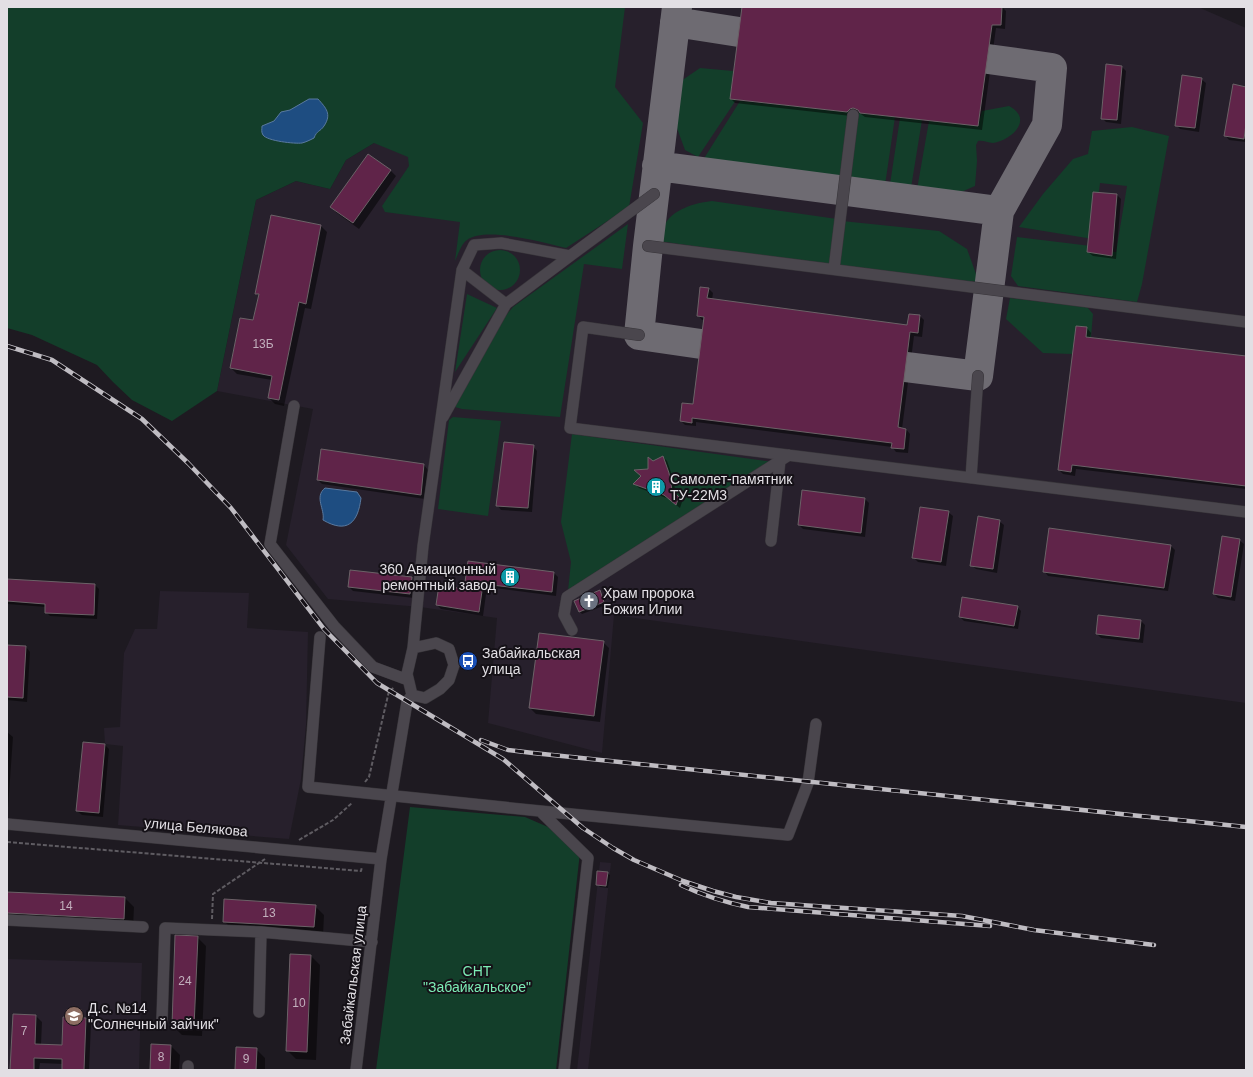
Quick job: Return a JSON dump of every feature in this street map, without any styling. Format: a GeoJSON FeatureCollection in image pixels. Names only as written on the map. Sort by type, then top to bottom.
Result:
{"type":"FeatureCollection","features":[{"type":"Feature","properties":{"kind":"street"},"geometry":{"type":"LineString","coordinates":[[834,269],[853,116]]}},
{"type":"Feature","properties":{"kind":"street"},"geometry":{"type":"LineString","coordinates":[[440,422],[506,304],[654,194]]}},
{"type":"Feature","properties":{"kind":"street"},"geometry":{"type":"LineString","coordinates":[[413,648],[436,643],[449,649],[454,665],[449,680],[440,689],[425,698],[412,695],[407,674],[413,648],[423,546],[462,270],[474,245],[501,243],[570,256]]}},
{"type":"Feature","properties":{"kind":"street"},"geometry":{"type":"LineString","coordinates":[[648,246],[1246,322]]}},
{"type":"Feature","properties":{"kind":"street"},"geometry":{"type":"LineString","coordinates":[[462,270],[506,304]]}},
{"type":"Feature","properties":{"kind":"street"},"geometry":{"type":"LineString","coordinates":[[639,335],[583,327],[570,428],[785,458],[971,478],[1246,512]]}},
{"type":"Feature","properties":{"kind":"street"},"geometry":{"type":"LineString","coordinates":[[971,478],[978,376]]}},
{"type":"Feature","properties":{"kind":"street"},"geometry":{"type":"LineString","coordinates":[[294,406],[270,544],[334,626],[373,667],[408,680]]}},
{"type":"Feature","properties":{"kind":"street"},"geometry":{"type":"LineString","coordinates":[[771,541],[785,458]]}},
{"type":"Feature","properties":{"kind":"street"},"geometry":{"type":"LineString","coordinates":[[572,630],[564,615],[567,597],[785,458]]}},
{"type":"Feature","properties":{"kind":"street"},"geometry":{"type":"LineString","coordinates":[[320,637],[308,787],[788,835],[808,783],[816,724]]}},
{"type":"Feature","properties":{"kind":"street","name":"Забайкальская улица"},"geometry":{"type":"LineString","coordinates":[[356,1070],[381,860],[407,702],[412,695]]}},
{"type":"Feature","properties":{"kind":"street"},"geometry":{"type":"LineString","coordinates":[[540,811],[588,858],[564,1070]]}},
{"type":"Feature","properties":{"kind":"street","name":"улица Белякова"},"geometry":{"type":"LineString","coordinates":[[7,824],[381,860]]}},
{"type":"Feature","properties":{"kind":"street"},"geometry":{"type":"LineString","coordinates":[[7,920],[143,927]]}},
{"type":"Feature","properties":{"kind":"street"},"geometry":{"type":"LineString","coordinates":[[162,1020],[165,928],[261,932],[372,942]]}},
{"type":"Feature","properties":{"kind":"street"},"geometry":{"type":"LineString","coordinates":[[259,1012],[261,932]]}},
{"type":"Feature","properties":{"kind":"path"},"geometry":{"type":"LineString","coordinates":[[211,930],[213,894],[259,862],[333,820],[351,804],[369,778],[389,691],[408,680]]}},
{"type":"Feature","properties":{"kind":"path"},"geometry":{"type":"LineString","coordinates":[[7,842],[361,871],[363,858]]}},
{"type":"Feature","properties":{"kind":"shaded area"},"geometry":{"type":"Polygon","coordinates":[[[509,7],[1198,7],[1246,28],[1246,703],[614,615],[602,753],[488,723],[497,618],[420,607],[328,599],[286,545],[313,409],[217,391],[256,200],[296,181],[330,189],[346,160],[374,143],[509,7]]]}},
{"type":"Feature","properties":{"kind":"shaded area"},"geometry":{"type":"Polygon","coordinates":[[[160,591],[249,593],[247,628],[308,632],[306,725],[301,779],[289,839],[118,825],[123,746],[105,744],[104,728],[120,727],[124,653],[135,629],[157,629],[160,591]]]}},
{"type":"Feature","properties":{"kind":"shaded area"},"geometry":{"type":"Polygon","coordinates":[[[600,862],[611,863],[588,1070],[577,1070],[600,862]]]}},
{"type":"Feature","properties":{"kind":"shaded area","name":"Д.с. №14 \"Солнечный зайчик\""},"geometry":{"type":"Polygon","coordinates":[[[7,959],[142,963],[139,1070],[7,1070],[7,959]]]}},
{"type":"Feature","properties":{"kind":"green space"},"geometry":{"type":"Polygon","coordinates":[[[7,7],[625,7],[615,87],[643,123],[629,207],[566,248],[501,235],[476,236],[465,242],[461,247],[455,261],[460,222],[385,212],[382,206],[409,166],[408,157],[374,143],[346,160],[330,189],[296,181],[256,200],[217,391],[172,421],[132,400],[97,365],[32,335],[7,328],[7,7]]]}},
{"type":"Feature","properties":{"kind":"green space"},"geometry":{"type":"Polygon","coordinates":[[[700,68],[733,71],[730,99],[736,100],[698,157],[685,150],[674,120],[681,81],[700,68]]]}},
{"type":"Feature","properties":{"kind":"green space"},"geometry":{"type":"Polygon","coordinates":[[[740,101],[851,112],[844,175],[838,178],[836,184],[712,167],[703,160],[740,101]]]}},
{"type":"Feature","properties":{"kind":"green space"},"geometry":{"type":"Polygon","coordinates":[[[1009,106],[1016,111],[1020,117],[1018,128],[1007,138],[1000,141],[993,143],[978,141],[976,145],[977,161],[975,186],[945,199],[916,195],[929,121],[978,126],[982,111],[1009,106]]]}},
{"type":"Feature","properties":{"kind":"green space"},"geometry":{"type":"Polygon","coordinates":[[[857,113],[895,117],[884,192],[853,187],[854,182],[850,177],[857,113]]]}},
{"type":"Feature","properties":{"kind":"green space"},"geometry":{"type":"Polygon","coordinates":[[[900,118],[922,120],[910,194],[889,191],[900,118]]]}},
{"type":"Feature","properties":{"kind":"green space"},"geometry":{"type":"Polygon","coordinates":[[[1132,127],[1169,136],[1142,284],[1137,302],[1018,286],[1011,276],[1017,237],[1091,246],[1091,250],[1116,252],[1127,186],[1100,183],[1093,239],[1019,227],[1043,194],[1073,159],[1088,154],[1092,131],[1132,127]]]}},
{"type":"Feature","properties":{"kind":"green space"},"geometry":{"type":"Polygon","coordinates":[[[712,201],[837,219],[831,266],[659,241],[663,228],[672,215],[691,205],[712,201]]]}},
{"type":"Feature","properties":{"kind":"green space"},"geometry":{"type":"Polygon","coordinates":[[[842,221],[939,231],[967,249],[976,274],[977,282],[836,267],[842,221]]]}},
{"type":"Feature","properties":{"kind":"green space"},"geometry":{"type":"Polygon","coordinates":[[[628,224],[622,269],[584,264],[560,417],[462,409],[455,407],[451,398],[503,319],[513,307],[628,224]]]}},
{"type":"Feature","properties":{"kind":"green space"},"geometry":{"type":"Polygon","coordinates":[[[500,250],[508,252],[514,256],[518,262],[520,270],[518,278],[514,284],[508,288],[500,290],[492,288],[486,284],[482,278],[480,270],[482,262],[486,256],[492,252],[500,250]]]}},
{"type":"Feature","properties":{"kind":"green space"},"geometry":{"type":"Polygon","coordinates":[[[467,294],[497,308],[455,372],[467,294]]]}},
{"type":"Feature","properties":{"kind":"green space"},"geometry":{"type":"Polygon","coordinates":[[[1010,298],[1087,307],[1093,314],[1091,337],[1086,337],[1087,327],[1076,326],[1072,354],[1043,353],[1006,319],[1010,298]]]}},
{"type":"Feature","properties":{"kind":"green space"},"geometry":{"type":"Polygon","coordinates":[[[453,417],[501,421],[488,516],[438,509],[449,420],[453,417]]]}},
{"type":"Feature","properties":{"kind":"green space"},"geometry":{"type":"Polygon","coordinates":[[[572,434],[773,462],[568,591],[571,562],[561,522],[572,434]]]}},
{"type":"Feature","properties":{"kind":"green space","name":"СНТ \"Забайкальское\""},"geometry":{"type":"Polygon","coordinates":[[[410,807],[525,817],[548,827],[580,852],[556,1070],[376,1070],[410,807]]]}},
{"type":"Feature","properties":{"kind":"water"},"geometry":{"type":"Polygon","coordinates":[[[309,99],[318,99],[326,108],[328,115],[324,126],[314,138],[302,143],[294,143],[281,142],[263,135],[262,126],[274,121],[281,112],[290,110],[309,99]]]}},
{"type":"Feature","properties":{"kind":"water"},"geometry":{"type":"Polygon","coordinates":[[[325,488],[357,492],[361,498],[357,514],[350,524],[339,526],[323,520],[320,495],[325,488]]]}},
{"type":"Feature","properties":{"kind":"building"},"geometry":{"type":"Polygon","coordinates":[[[742,7],[1002,7],[1001,25],[992,25],[978,126],[860,113],[858,110],[853,108],[847,112],[730,99],[742,7]]]}},
{"type":"Feature","properties":{"kind":"building"},"geometry":{"type":"Polygon","coordinates":[[[1106,64],[1122,66],[1117,120],[1101,119],[1106,64]]]}},
{"type":"Feature","properties":{"kind":"building"},"geometry":{"type":"Polygon","coordinates":[[[1182,75],[1202,78],[1195,128],[1175,126],[1182,75]]]}},
{"type":"Feature","properties":{"kind":"building"},"geometry":{"type":"Polygon","coordinates":[[[1233,84],[1246,87],[1246,124],[1244,139],[1224,136],[1233,84]]]}},
{"type":"Feature","properties":{"kind":"building"},"geometry":{"type":"Polygon","coordinates":[[[368,154],[391,170],[353,223],[330,207],[368,154]]]}},
{"type":"Feature","properties":{"kind":"building"},"geometry":{"type":"Polygon","coordinates":[[[1093,192],[1117,194],[1112,256],[1087,252],[1093,192]]]}},
{"type":"Feature","properties":{"kind":"building"},"geometry":{"type":"Polygon","coordinates":[[[271,215],[321,225],[306,304],[299,302],[279,400],[268,398],[272,376],[230,368],[240,318],[253,320],[259,294],[255,294],[271,215]]]}},
{"type":"Feature","properties":{"kind":"building"},"geometry":{"type":"Polygon","coordinates":[[[700,287],[709,288],[707,298],[907,325],[909,314],[920,315],[918,333],[910,332],[898,427],[906,429],[904,449],[891,448],[892,443],[692,418],[692,423],[680,421],[682,403],[693,404],[704,317],[697,316],[700,287]]]}},
{"type":"Feature","properties":{"kind":"building"},"geometry":{"type":"Polygon","coordinates":[[[1076,326],[1087,327],[1086,337],[1246,356],[1246,486],[1072,465],[1071,472],[1058,470],[1076,326]]]}},
{"type":"Feature","properties":{"kind":"building"},"geometry":{"type":"Polygon","coordinates":[[[504,442],[534,445],[528,508],[496,506],[504,442]]]}},
{"type":"Feature","properties":{"kind":"building"},"geometry":{"type":"Polygon","coordinates":[[[321,449],[424,464],[421,495],[317,480],[321,449]]]}},
{"type":"Feature","properties":{"kind":"building","name":"Самолет-памятник ТУ-22М3"},"geometry":{"type":"Polygon","coordinates":[[[663,456],[669,473],[672,490],[679,497],[676,505],[664,495],[633,484],[641,476],[634,470],[648,469],[648,457],[653,461],[663,456]]]}},
{"type":"Feature","properties":{"kind":"building"},"geometry":{"type":"Polygon","coordinates":[[[802,490],[865,498],[861,533],[798,525],[802,490]]]}},
{"type":"Feature","properties":{"kind":"building"},"geometry":{"type":"Polygon","coordinates":[[[920,507],[949,511],[941,562],[912,558],[920,507]]]}},
{"type":"Feature","properties":{"kind":"building"},"geometry":{"type":"Polygon","coordinates":[[[978,516],[1000,520],[993,569],[970,566],[978,516]]]}},
{"type":"Feature","properties":{"kind":"building"},"geometry":{"type":"Polygon","coordinates":[[[1049,528],[1171,545],[1164,588],[1043,572],[1049,528]]]}},
{"type":"Feature","properties":{"kind":"building"},"geometry":{"type":"Polygon","coordinates":[[[1222,536],[1240,539],[1231,597],[1213,594],[1222,536]]]}},
{"type":"Feature","properties":{"kind":"building","name":"360 Авиационный ремонтный завод"},"geometry":{"type":"Polygon","coordinates":[[[468,561],[554,572],[552,592],[483,584],[479,612],[436,605],[439,585],[464,589],[468,561]]]}},
{"type":"Feature","properties":{"kind":"building"},"geometry":{"type":"Polygon","coordinates":[[[350,570],[412,577],[410,594],[348,587],[350,570]]]}},
{"type":"Feature","properties":{"kind":"building"},"geometry":{"type":"Polygon","coordinates":[[[7,579],[95,584],[94,615],[45,613],[45,604],[7,601],[7,579]]]}},
{"type":"Feature","properties":{"kind":"building","name":"Храм пророка Божия Илии"},"geometry":{"type":"Polygon","coordinates":[[[600,590],[604,602],[579,612],[574,601],[600,590]]]}},
{"type":"Feature","properties":{"kind":"building"},"geometry":{"type":"Polygon","coordinates":[[[962,597],[1018,606],[1014,626],[959,617],[962,597]]]}},
{"type":"Feature","properties":{"kind":"building"},"geometry":{"type":"Polygon","coordinates":[[[1098,615],[1141,620],[1139,639],[1096,634],[1098,615]]]}},
{"type":"Feature","properties":{"kind":"building"},"geometry":{"type":"Polygon","coordinates":[[[539,633],[604,641],[594,716],[529,708],[539,633]]]}},
{"type":"Feature","properties":{"kind":"building"},"geometry":{"type":"Polygon","coordinates":[[[7,645],[26,646],[23,698],[7,697],[7,645]]]}},
{"type":"Feature","properties":{"kind":"building"},"geometry":{"type":"Polygon","coordinates":[[[83,742],[105,744],[99,813],[76,811],[83,742]]]}},
{"type":"Feature","properties":{"kind":"building"},"geometry":{"type":"Polygon","coordinates":[[[597,871],[608,872],[606,886],[596,885],[597,871]]]}},
{"type":"Feature","properties":{"kind":"building"},"geometry":{"type":"Polygon","coordinates":[[[7,892],[125,897],[124,919],[7,913],[7,892]]]}},
{"type":"Feature","properties":{"kind":"building"},"geometry":{"type":"Polygon","coordinates":[[[224,899],[316,905],[314,927],[223,922],[224,899]]]}},
{"type":"Feature","properties":{"kind":"building"},"geometry":{"type":"Polygon","coordinates":[[[175,935],[198,936],[194,1027],[172,1026],[175,935]]]}},
{"type":"Feature","properties":{"kind":"building"},"geometry":{"type":"Polygon","coordinates":[[[290,954],[311,955],[307,1052],[286,1051],[290,954]]]}},
{"type":"Feature","properties":{"kind":"building"},"geometry":{"type":"Polygon","coordinates":[[[13,1014],[36,1015],[35,1044],[62,1045],[63,1017],[86,1018],[84,1070],[62,1070],[62,1059],[34,1058],[34,1070],[10,1070],[13,1014]]]}},
{"type":"Feature","properties":{"kind":"building"},"geometry":{"type":"Polygon","coordinates":[[[151,1044],[171,1045],[170,1070],[150,1070],[151,1044]]]}},
{"type":"Feature","properties":{"kind":"building"},"geometry":{"type":"Polygon","coordinates":[[[236,1047],[257,1048],[256,1070],[235,1070],[236,1047]]]}},
{"type":"Feature","properties":{"kind":"taxiway"},"geometry":{"type":"LineString","coordinates":[[677,7],[648,246],[639,335],[701,344]]}},
{"type":"Feature","properties":{"kind":"taxiway"},"geometry":{"type":"LineString","coordinates":[[675,22],[739,32]]}},
{"type":"Feature","properties":{"kind":"taxiway"},"geometry":{"type":"LineString","coordinates":[[988,59],[1052,68],[1047,125],[999,211]]}},
{"type":"Feature","properties":{"kind":"taxiway"},"geometry":{"type":"LineString","coordinates":[[657,166],[999,211],[978,376],[906,367]]}},
{"type":"Feature","properties":{"kind":"railway"},"geometry":{"type":"LineString","coordinates":[[7,346],[52,360],[142,419],[188,463],[231,508],[324,629],[377,683],[503,759],[583,828],[634,860],[683,881],[713,891],[736,897],[771,903],[962,916],[1034,930],[1154,945]]}},
{"type":"Feature","properties":{"kind":"railway"},"geometry":{"type":"LineString","coordinates":[[481,740],[508,750],[533,753],[1246,827]]}},
{"type":"Feature","properties":{"kind":"railway"},"geometry":{"type":"LineString","coordinates":[[681,885],[713,898],[748,907],[990,926]]}},
{"type":"Feature","properties":{"kind":"place","name":"Самолет-памятник ТУ-22М3"},"geometry":{"type":"Point","coordinates":[656,487]}},
{"type":"Feature","properties":{"kind":"place","name":"360 Авиационный ремонтный завод"},"geometry":{"type":"Point","coordinates":[510,577]}},
{"type":"Feature","properties":{"kind":"place","name":"Храм пророка Божия Илии"},"geometry":{"type":"Point","coordinates":[589,601]}},
{"type":"Feature","properties":{"kind":"place","name":"Забайкальская улица"},"geometry":{"type":"Point","coordinates":[468,661]}},
{"type":"Feature","properties":{"kind":"place","name":"Д.с. №14 \"Солнечный зайчик\""},"geometry":{"type":"Point","coordinates":[74,1016]}}]}
